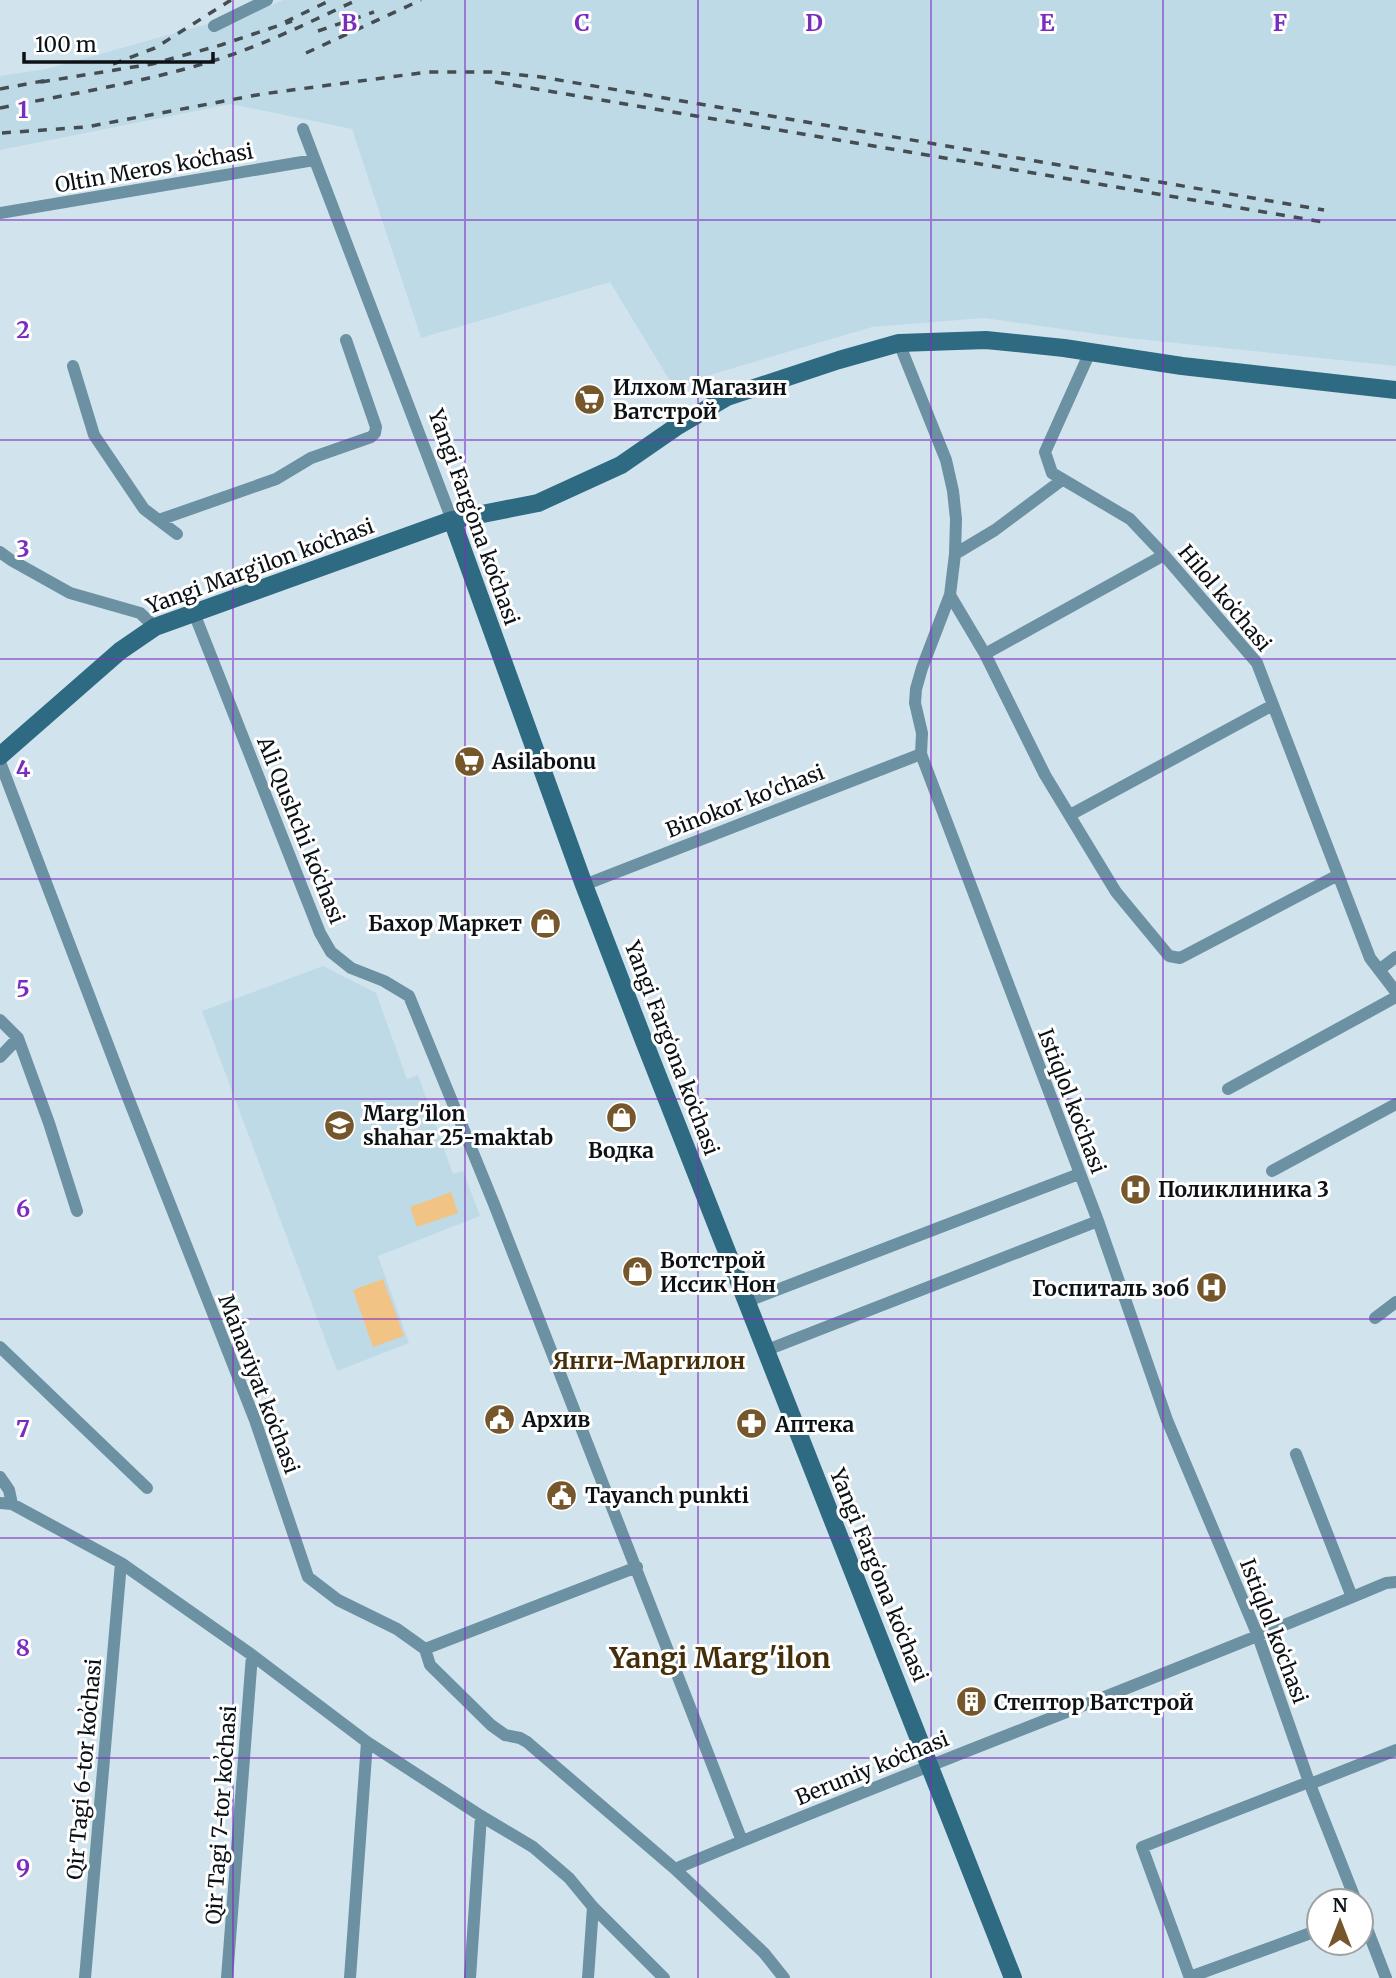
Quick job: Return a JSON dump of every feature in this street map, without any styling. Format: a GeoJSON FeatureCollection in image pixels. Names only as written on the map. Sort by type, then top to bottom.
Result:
{"type":"FeatureCollection","features":[{"type":"Feature","properties":{"kind":"main road","name":"Yangi Margʻilon koʻchasi"},"geometry":{"type":"LineString","coordinates":[[0,756],[120,651],[155,627],[452,520],[538,503],[621,465],[676,427],[727,397],[899,343],[986,340],[1396,390]]}},
{"type":"Feature","properties":{"kind":"main road","name":"Yangi Fargʻona koʻchasi"},"geometry":{"type":"LineString","coordinates":[[452,520],[584,885],[1013,1978]]}},
{"type":"Feature","properties":{"kind":"street"},"geometry":{"type":"LineString","coordinates":[[214,26],[268,0]]}},
{"type":"Feature","properties":{"kind":"street","name":"Yangi Fargʻona koʻchasi"},"geometry":{"type":"LineString","coordinates":[[303,129],[452,520]]}},
{"type":"Feature","properties":{"kind":"street","name":"Oltin Meros koʻchasi"},"geometry":{"type":"LineString","coordinates":[[0,213],[314,160]]}},
{"type":"Feature","properties":{"kind":"street"},"geometry":{"type":"LineString","coordinates":[[159,520],[276,479],[311,458],[375,433],[376,427],[346,340]]}},
{"type":"Feature","properties":{"kind":"street","name":"Istiqlol koʻchasi"},"geometry":{"type":"LineString","coordinates":[[899,343],[946,460],[956,519],[956,554],[950,594],[916,689],[915,703],[922,733],[921,754],[1098,1222],[1167,1420],[1258,1636],[1351,1887]]}},
{"type":"Feature","properties":{"kind":"street","name":"Hilol koʻchasi"},"geometry":{"type":"LineString","coordinates":[[1090,352],[1045,452],[1052,473],[1130,519],[1257,663],[1370,958],[1396,995]]}},
{"type":"Feature","properties":{"kind":"street"},"geometry":{"type":"LineString","coordinates":[[73,366],[94,435],[144,509],[177,534]]}},
{"type":"Feature","properties":{"kind":"street"},"geometry":{"type":"LineString","coordinates":[[956,554],[995,530],[1062,480]]}},
{"type":"Feature","properties":{"kind":"street"},"geometry":{"type":"LineString","coordinates":[[0,552],[11,561],[70,593],[140,613],[155,627]]}},
{"type":"Feature","properties":{"kind":"street"},"geometry":{"type":"LineString","coordinates":[[985,654],[1164,555]]}},
{"type":"Feature","properties":{"kind":"street"},"geometry":{"type":"LineString","coordinates":[[950,594],[985,654],[1045,775],[1116,892],[1169,956],[1180,958],[1338,875]]}},
{"type":"Feature","properties":{"kind":"street","name":"Ali Qushchi koʻchasi"},"geometry":{"type":"LineString","coordinates":[[194,613],[320,933],[331,953],[351,968],[384,981],[409,996],[494,1204],[742,1840]]}},
{"type":"Feature","properties":{"kind":"street"},"geometry":{"type":"LineString","coordinates":[[1070,815],[1273,705]]}},
{"type":"Feature","properties":{"kind":"street","name":"Binokor ko'chasi"},"geometry":{"type":"LineString","coordinates":[[584,885],[921,754]]}},
{"type":"Feature","properties":{"kind":"street","name":"Maʻnaviyat koʻchasi"},"geometry":{"type":"LineString","coordinates":[[0,762],[254,1420],[308,1577],[338,1600],[397,1629],[425,1649],[430,1665],[491,1725],[505,1735],[527,1742],[675,1869],[764,1953],[784,1978]]}},
{"type":"Feature","properties":{"kind":"street"},"geometry":{"type":"LineString","coordinates":[[1379,970],[1396,957]]}},
{"type":"Feature","properties":{"kind":"street"},"geometry":{"type":"LineString","coordinates":[[1228,1088],[1396,995]]}},
{"type":"Feature","properties":{"kind":"street"},"geometry":{"type":"LineString","coordinates":[[0,1020],[19,1038],[77,1210]]}},
{"type":"Feature","properties":{"kind":"street"},"geometry":{"type":"LineString","coordinates":[[0,1057],[19,1038]]}},
{"type":"Feature","properties":{"kind":"street"},"geometry":{"type":"LineString","coordinates":[[1272,1171],[1396,1104]]}},
{"type":"Feature","properties":{"kind":"street"},"geometry":{"type":"LineString","coordinates":[[748,1301],[1079,1174]]}},
{"type":"Feature","properties":{"kind":"street"},"geometry":{"type":"LineString","coordinates":[[766,1350],[1098,1222]]}},
{"type":"Feature","properties":{"kind":"street"},"geometry":{"type":"LineString","coordinates":[[1375,1318],[1396,1302]]}},
{"type":"Feature","properties":{"kind":"street"},"geometry":{"type":"LineString","coordinates":[[0,1347],[147,1488]]}},
{"type":"Feature","properties":{"kind":"street"},"geometry":{"type":"LineString","coordinates":[[1296,1454],[1352,1597]]}},
{"type":"Feature","properties":{"kind":"street"},"geometry":{"type":"LineString","coordinates":[[0,1477],[9,1490],[6,1504],[121,1563],[252,1655],[367,1742],[533,1847],[569,1878],[593,1907],[664,1978]]}},
{"type":"Feature","properties":{"kind":"street","name":"Qir Tagi 6-tor koʼchasi"},"geometry":{"type":"LineString","coordinates":[[85,1978],[121,1563]]}},
{"type":"Feature","properties":{"kind":"street"},"geometry":{"type":"LineString","coordinates":[[425,1649],[637,1567]]}},
{"type":"Feature","properties":{"kind":"street","name":"Beruniy koʻchasi"},"geometry":{"type":"LineString","coordinates":[[675,1869],[1396,1581]]}},
{"type":"Feature","properties":{"kind":"street","name":"Qir Tagi 7-tor koʼchasi"},"geometry":{"type":"LineString","coordinates":[[227,1978],[252,1655]]}},
{"type":"Feature","properties":{"kind":"street"},"geometry":{"type":"LineString","coordinates":[[350,1978],[367,1742]]}},
{"type":"Feature","properties":{"kind":"street"},"geometry":{"type":"LineString","coordinates":[[1305,1935],[1190,1978],[1142,1847],[1396,1750]]}},
{"type":"Feature","properties":{"kind":"street"},"geometry":{"type":"LineString","coordinates":[[470,1978],[481,1816]]}},
{"type":"Feature","properties":{"kind":"street"},"geometry":{"type":"LineString","coordinates":[[589,1978],[593,1907]]}},
{"type":"Feature","properties":{"kind":"street"},"geometry":{"type":"LineString","coordinates":[[1375,1950],[1386,1978]]}},
{"type":"Feature","properties":{"kind":"shaded area"},"geometry":{"type":"Polygon","coordinates":[[[283,0],[1396,0],[1396,366],[1118,337],[984,318],[872,327],[673,386],[610,282],[421,338],[352,129],[231,104],[0,150],[0,76],[46,69],[265,8],[283,0]]]}},
{"type":"Feature","properties":{"kind":"shaded area","name":"Marg'ilon shahar 25-maktab"},"geometry":{"type":"Polygon","coordinates":[[[323,966],[376,993],[407,1079],[418,1075],[453,1174],[463,1171],[480,1216],[378,1256],[409,1343],[337,1371],[202,1011],[323,966]]]}},
{"type":"Feature","properties":{"kind":"shaded area"},"geometry":{"type":"Polygon","coordinates":[[[451,1192],[458,1213],[417,1227],[410,1207],[451,1192]]]}},
{"type":"Feature","properties":{"kind":"shaded area"},"geometry":{"type":"Polygon","coordinates":[[[383,1279],[404,1336],[373,1347],[353,1290],[383,1279]]]}},
{"type":"Feature","properties":{"kind":"railway"},"geometry":{"type":"LineString","coordinates":[[113,64],[155,48],[231,0]]}},
{"type":"Feature","properties":{"kind":"railway"},"geometry":{"type":"LineString","coordinates":[[285,22],[331,0]]}},
{"type":"Feature","properties":{"kind":"railway"},"geometry":{"type":"LineString","coordinates":[[0,108],[113,86],[225,57],[259,45],[357,0]]}},
{"type":"Feature","properties":{"kind":"railway"},"geometry":{"type":"LineString","coordinates":[[306,53],[421,0]]}},
{"type":"Feature","properties":{"kind":"railway"},"geometry":{"type":"LineString","coordinates":[[318,31],[374,12]]}},
{"type":"Feature","properties":{"kind":"railway"},"geometry":{"type":"LineString","coordinates":[[41,82],[152,64],[292,21]]}},
{"type":"Feature","properties":{"kind":"railway"},"geometry":{"type":"LineString","coordinates":[[2,133],[86,127],[262,94],[428,72],[491,72],[541,77],[1324,210]]}},
{"type":"Feature","properties":{"kind":"railway"},"geometry":{"type":"LineString","coordinates":[[0,89],[48,80]]}},
{"type":"Feature","properties":{"kind":"railway"},"geometry":{"type":"LineString","coordinates":[[495,82],[1323,222]]}},
{"type":"Feature","properties":{"kind":"place","name":"Илхом Магазин Ватстрой"},"geometry":{"type":"Point","coordinates":[590,399]}},
{"type":"Feature","properties":{"kind":"place","name":"Asilabonu"},"geometry":{"type":"Point","coordinates":[469,761]}},
{"type":"Feature","properties":{"kind":"place","name":"Бахор Маркет"},"geometry":{"type":"Point","coordinates":[545,923]}},
{"type":"Feature","properties":{"kind":"place","name":"Водка"},"geometry":{"type":"Point","coordinates":[621,1118]}},
{"type":"Feature","properties":{"kind":"place","name":"Marg'ilon shahar 25-maktab"},"geometry":{"type":"Point","coordinates":[340,1125]}},
{"type":"Feature","properties":{"kind":"place","name":"Поликлиника 3"},"geometry":{"type":"Point","coordinates":[1135,1189]}},
{"type":"Feature","properties":{"kind":"place","name":"Вотстрой Иссик Нон"},"geometry":{"type":"Point","coordinates":[637,1272]}},
{"type":"Feature","properties":{"kind":"place","name":"Госпиталь зоб"},"geometry":{"type":"Point","coordinates":[1212,1288]}},
{"type":"Feature","properties":{"kind":"place","name":"Архив"},"geometry":{"type":"Point","coordinates":[499,1419]}},
{"type":"Feature","properties":{"kind":"place","name":"Аптека"},"geometry":{"type":"Point","coordinates":[752,1424]}},
{"type":"Feature","properties":{"kind":"place","name":"Tayanch punkti"},"geometry":{"type":"Point","coordinates":[562,1495]}},
{"type":"Feature","properties":{"kind":"place","name":"Стептор Ватстрой"},"geometry":{"type":"Point","coordinates":[971,1702]}},
{"type":"Feature","properties":{"kind":"district","name":"Янги-Маргилон"},"geometry":{"type":"Point","coordinates":[649,1360]}},
{"type":"Feature","properties":{"kind":"district","name":"Yangi Marg'ilon"},"geometry":{"type":"Point","coordinates":[720,1658]}}]}
